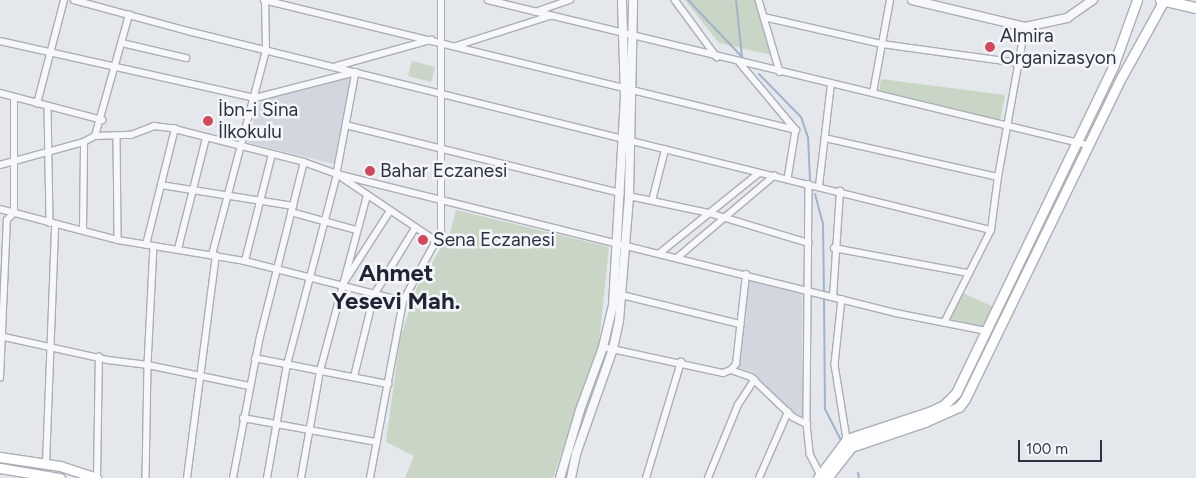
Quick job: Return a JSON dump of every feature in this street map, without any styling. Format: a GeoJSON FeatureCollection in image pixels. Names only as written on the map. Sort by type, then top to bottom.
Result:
{"type":"FeatureCollection","features":[{"type":"Feature","properties":{"kind":"highway"},"geometry":{"type":"LineString","coordinates":[[1163,0],[1196,8]]}},
{"type":"Feature","properties":{"kind":"main road"},"geometry":{"type":"LineString","coordinates":[[822,477],[847,438],[907,420],[944,405],[956,393],[1078,141],[1124,40],[1137,0]]}},
{"type":"Feature","properties":{"kind":"main road"},"geometry":{"type":"LineString","coordinates":[[822,477],[851,447],[932,420],[959,407],[965,399],[1088,145],[1163,0]]}},
{"type":"Feature","properties":{"kind":"main road"},"geometry":{"type":"LineString","coordinates":[[0,457],[46,464],[96,478]]}},
{"type":"Feature","properties":{"kind":"main road"},"geometry":{"type":"LineString","coordinates":[[0,468],[60,478]]}},
{"type":"Feature","properties":{"kind":"street"},"geometry":{"type":"LineString","coordinates":[[37,104],[64,0]]}},
{"type":"Feature","properties":{"kind":"street"},"geometry":{"type":"LineString","coordinates":[[74,0],[266,50],[991,230]]}},
{"type":"Feature","properties":{"kind":"street"},"geometry":{"type":"LineString","coordinates":[[106,0],[106,8]]}},
{"type":"Feature","properties":{"kind":"street"},"geometry":{"type":"LineString","coordinates":[[187,478],[214,256],[266,50],[264,0],[443,42],[454,47],[796,130]]}},
{"type":"Feature","properties":{"kind":"street"},"geometry":{"type":"LineString","coordinates":[[370,478],[403,301],[438,242],[442,200],[441,93],[443,42],[441,0]]}},
{"type":"Feature","properties":{"kind":"street"},"geometry":{"type":"LineString","coordinates":[[488,0],[739,63],[1078,141],[1088,145]]}},
{"type":"Feature","properties":{"kind":"street"},"geometry":{"type":"LineString","coordinates":[[535,12],[570,0]]}},
{"type":"Feature","properties":{"kind":"street"},"geometry":{"type":"LineString","coordinates":[[622,0],[628,89]]}},
{"type":"Feature","properties":{"kind":"street"},"geometry":{"type":"LineString","coordinates":[[571,478],[576,454],[613,349],[622,295],[626,245],[625,195],[628,89],[633,0]]}},
{"type":"Feature","properties":{"kind":"street"},"geometry":{"type":"LineString","coordinates":[[675,0],[717,57]]}},
{"type":"Feature","properties":{"kind":"street"},"geometry":{"type":"LineString","coordinates":[[759,0],[780,72]]}},
{"type":"Feature","properties":{"kind":"street"},"geometry":{"type":"LineString","coordinates":[[873,93],[890,0]]}},
{"type":"Feature","properties":{"kind":"street"},"geometry":{"type":"LineString","coordinates":[[912,0],[1025,27],[1066,18],[1093,0]]}},
{"type":"Feature","properties":{"kind":"street"},"geometry":{"type":"LineString","coordinates":[[95,136],[102,120],[130,15]]}},
{"type":"Feature","properties":{"kind":"street"},"geometry":{"type":"LineString","coordinates":[[454,47],[552,16]]}},
{"type":"Feature","properties":{"kind":"street"},"geometry":{"type":"LineString","coordinates":[[764,17],[882,44],[1018,63]]}},
{"type":"Feature","properties":{"kind":"street"},"geometry":{"type":"LineString","coordinates":[[944,323],[967,273],[991,230],[998,177],[1025,27]]}},
{"type":"Feature","properties":{"kind":"street"},"geometry":{"type":"LineString","coordinates":[[334,67],[432,40]]}},
{"type":"Feature","properties":{"kind":"street"},"geometry":{"type":"LineString","coordinates":[[0,41],[115,69],[255,98],[356,72]]}},
{"type":"Feature","properties":{"kind":"street"},"geometry":{"type":"LineString","coordinates":[[122,43],[186,58]]}},
{"type":"Feature","properties":{"kind":"street"},"geometry":{"type":"LineString","coordinates":[[739,63],[796,130],[788,179]]}},
{"type":"Feature","properties":{"kind":"street"},"geometry":{"type":"LineString","coordinates":[[266,478],[278,424],[287,365],[337,174],[356,72]]}},
{"type":"Feature","properties":{"kind":"street"},"geometry":{"type":"LineString","coordinates":[[819,186],[832,84]]}},
{"type":"Feature","properties":{"kind":"street"},"geometry":{"type":"LineString","coordinates":[[0,92],[48,108],[102,120]]}},
{"type":"Feature","properties":{"kind":"street"},"geometry":{"type":"LineString","coordinates":[[0,378],[7,220],[14,213],[14,98]]}},
{"type":"Feature","properties":{"kind":"street"},"geometry":{"type":"LineString","coordinates":[[46,464],[52,224],[48,108]]}},
{"type":"Feature","properties":{"kind":"street"},"geometry":{"type":"LineString","coordinates":[[346,125],[625,195],[709,213],[809,244]]}},
{"type":"Feature","properties":{"kind":"street"},"geometry":{"type":"LineString","coordinates":[[0,165],[84,142],[95,136],[130,135],[154,126],[175,129],[304,162],[337,174],[842,299],[987,331]]}},
{"type":"Feature","properties":{"kind":"street"},"geometry":{"type":"LineString","coordinates":[[146,245],[175,129]]}},
{"type":"Feature","properties":{"kind":"street"},"geometry":{"type":"LineString","coordinates":[[117,136],[118,240]]}},
{"type":"Feature","properties":{"kind":"street"},"geometry":{"type":"LineString","coordinates":[[178,248],[206,138]]}},
{"type":"Feature","properties":{"kind":"street"},"geometry":{"type":"LineString","coordinates":[[825,138],[998,177]]}},
{"type":"Feature","properties":{"kind":"street"},"geometry":{"type":"LineString","coordinates":[[83,230],[84,142]]}},
{"type":"Feature","properties":{"kind":"street"},"geometry":{"type":"LineString","coordinates":[[652,201],[665,150]]}},
{"type":"Feature","properties":{"kind":"street"},"geometry":{"type":"LineString","coordinates":[[245,261],[272,154]]}},
{"type":"Feature","properties":{"kind":"street"},"geometry":{"type":"LineString","coordinates":[[233,478],[255,358],[304,162]]}},
{"type":"Feature","properties":{"kind":"street"},"geometry":{"type":"LineString","coordinates":[[660,253],[759,173]]}},
{"type":"Feature","properties":{"kind":"street"},"geometry":{"type":"LineString","coordinates":[[337,174],[438,242]]}},
{"type":"Feature","properties":{"kind":"street"},"geometry":{"type":"LineString","coordinates":[[678,257],[774,176]]}},
{"type":"Feature","properties":{"kind":"street"},"geometry":{"type":"LineString","coordinates":[[809,184],[809,244],[806,289],[807,424],[810,454],[822,477]]}},
{"type":"Feature","properties":{"kind":"street"},"geometry":{"type":"LineString","coordinates":[[161,185],[259,201],[292,209],[324,221],[357,230]]}},
{"type":"Feature","properties":{"kind":"street"},"geometry":{"type":"LineString","coordinates":[[831,296],[840,191]]}},
{"type":"Feature","properties":{"kind":"street"},"geometry":{"type":"LineString","coordinates":[[301,478],[320,371],[367,195]]}},
{"type":"Feature","properties":{"kind":"street"},"geometry":{"type":"LineString","coordinates":[[560,478],[580,410],[603,347],[613,305],[617,243],[625,195]]}},
{"type":"Feature","properties":{"kind":"street"},"geometry":{"type":"LineString","coordinates":[[0,210],[118,240],[178,248],[245,261],[403,301]]}},
{"type":"Feature","properties":{"kind":"street"},"geometry":{"type":"LineString","coordinates":[[342,286],[390,211]]}},
{"type":"Feature","properties":{"kind":"street"},"geometry":{"type":"LineString","coordinates":[[354,377],[374,295],[415,228]]}},
{"type":"Feature","properties":{"kind":"street"},"geometry":{"type":"LineString","coordinates":[[146,478],[148,366],[154,246]]}},
{"type":"Feature","properties":{"kind":"street"},"geometry":{"type":"LineString","coordinates":[[834,248],[967,273]]}},
{"type":"Feature","properties":{"kind":"street"},"geometry":{"type":"LineString","coordinates":[[603,347],[681,362],[723,373],[731,370],[736,364],[746,275]]}},
{"type":"Feature","properties":{"kind":"street"},"geometry":{"type":"LineString","coordinates":[[622,295],[740,324]]}},
{"type":"Feature","properties":{"kind":"street"},"geometry":{"type":"LineString","coordinates":[[842,299],[835,365],[847,438]]}},
{"type":"Feature","properties":{"kind":"street"},"geometry":{"type":"LineString","coordinates":[[1,336],[250,386]]}},
{"type":"Feature","properties":{"kind":"street"},"geometry":{"type":"LineString","coordinates":[[96,478],[99,357]]}},
{"type":"Feature","properties":{"kind":"street"},"geometry":{"type":"LineString","coordinates":[[255,358],[388,384]]}},
{"type":"Feature","properties":{"kind":"street"},"geometry":{"type":"LineString","coordinates":[[646,478],[681,362]]}},
{"type":"Feature","properties":{"kind":"street"},"geometry":{"type":"LineString","coordinates":[[731,370],[754,380],[788,412],[807,424]]}},
{"type":"Feature","properties":{"kind":"street"},"geometry":{"type":"LineString","coordinates":[[708,478],[738,406],[754,380]]}},
{"type":"Feature","properties":{"kind":"street"},"geometry":{"type":"LineString","coordinates":[[759,478],[788,412]]}},
{"type":"Feature","properties":{"kind":"street"},"geometry":{"type":"LineString","coordinates":[[243,418],[377,442]]}},
{"type":"Feature","properties":{"kind":"shaded area"},"geometry":{"type":"Polygon","coordinates":[[[349,77],[351,80],[334,164],[246,142],[260,101],[349,77]]]}},
{"type":"Feature","properties":{"kind":"shaded area"},"geometry":{"type":"Polygon","coordinates":[[[750,276],[802,289],[803,417],[793,412],[752,372],[739,368],[741,331],[745,326],[747,313],[744,307],[747,279],[750,276]]]}},
{"type":"Feature","properties":{"kind":"green space"},"geometry":{"type":"Polygon","coordinates":[[[685,0],[756,0],[772,55],[719,43],[685,0]]]}},
{"type":"Feature","properties":{"kind":"green space"},"geometry":{"type":"Polygon","coordinates":[[[412,61],[435,67],[431,82],[408,76],[412,61]]]}},
{"type":"Feature","properties":{"kind":"green space"},"geometry":{"type":"Polygon","coordinates":[[[881,79],[1005,95],[1000,121],[879,92],[881,79]]]}},
{"type":"Feature","properties":{"kind":"green space"},"geometry":{"type":"Polygon","coordinates":[[[456,210],[609,247],[599,343],[553,478],[405,478],[414,456],[386,442],[400,339],[416,289],[450,233],[456,210]]]}},
{"type":"Feature","properties":{"kind":"green space"},"geometry":{"type":"Polygon","coordinates":[[[963,293],[994,307],[984,327],[950,319],[963,293]]]}},
{"type":"Feature","properties":{"kind":"waterway"},"geometry":{"type":"LineString","coordinates":[[688,0],[742,57]]}},
{"type":"Feature","properties":{"kind":"waterway"},"geometry":{"type":"LineString","coordinates":[[736,0],[742,57]]}},
{"type":"Feature","properties":{"kind":"waterway"},"geometry":{"type":"LineString","coordinates":[[759,74],[801,117],[808,137],[810,180]]}},
{"type":"Feature","properties":{"kind":"waterway"},"geometry":{"type":"LineString","coordinates":[[815,194],[823,224],[824,293]]}},
{"type":"Feature","properties":{"kind":"waterway"},"geometry":{"type":"LineString","coordinates":[[824,298],[825,409],[840,439]]}},
{"type":"Feature","properties":{"kind":"waterway"},"geometry":{"type":"LineString","coordinates":[[858,473],[859,478]]}},
{"type":"Feature","properties":{"kind":"place","name":"Almira Organizasyon"},"geometry":{"type":"Point","coordinates":[990,47]}},
{"type":"Feature","properties":{"kind":"place","name":"İbn-i Sina İlkokulu"},"geometry":{"type":"Point","coordinates":[208,121]}},
{"type":"Feature","properties":{"kind":"place","name":"Bahar Eczanesi"},"geometry":{"type":"Point","coordinates":[370,171]}},
{"type":"Feature","properties":{"kind":"place","name":"Sena Eczanesi"},"geometry":{"type":"Point","coordinates":[423,240]}},
{"type":"Feature","properties":{"kind":"district","name":"Ahmet Yesevi Mah."},"geometry":{"type":"Point","coordinates":[396,287]}}]}
